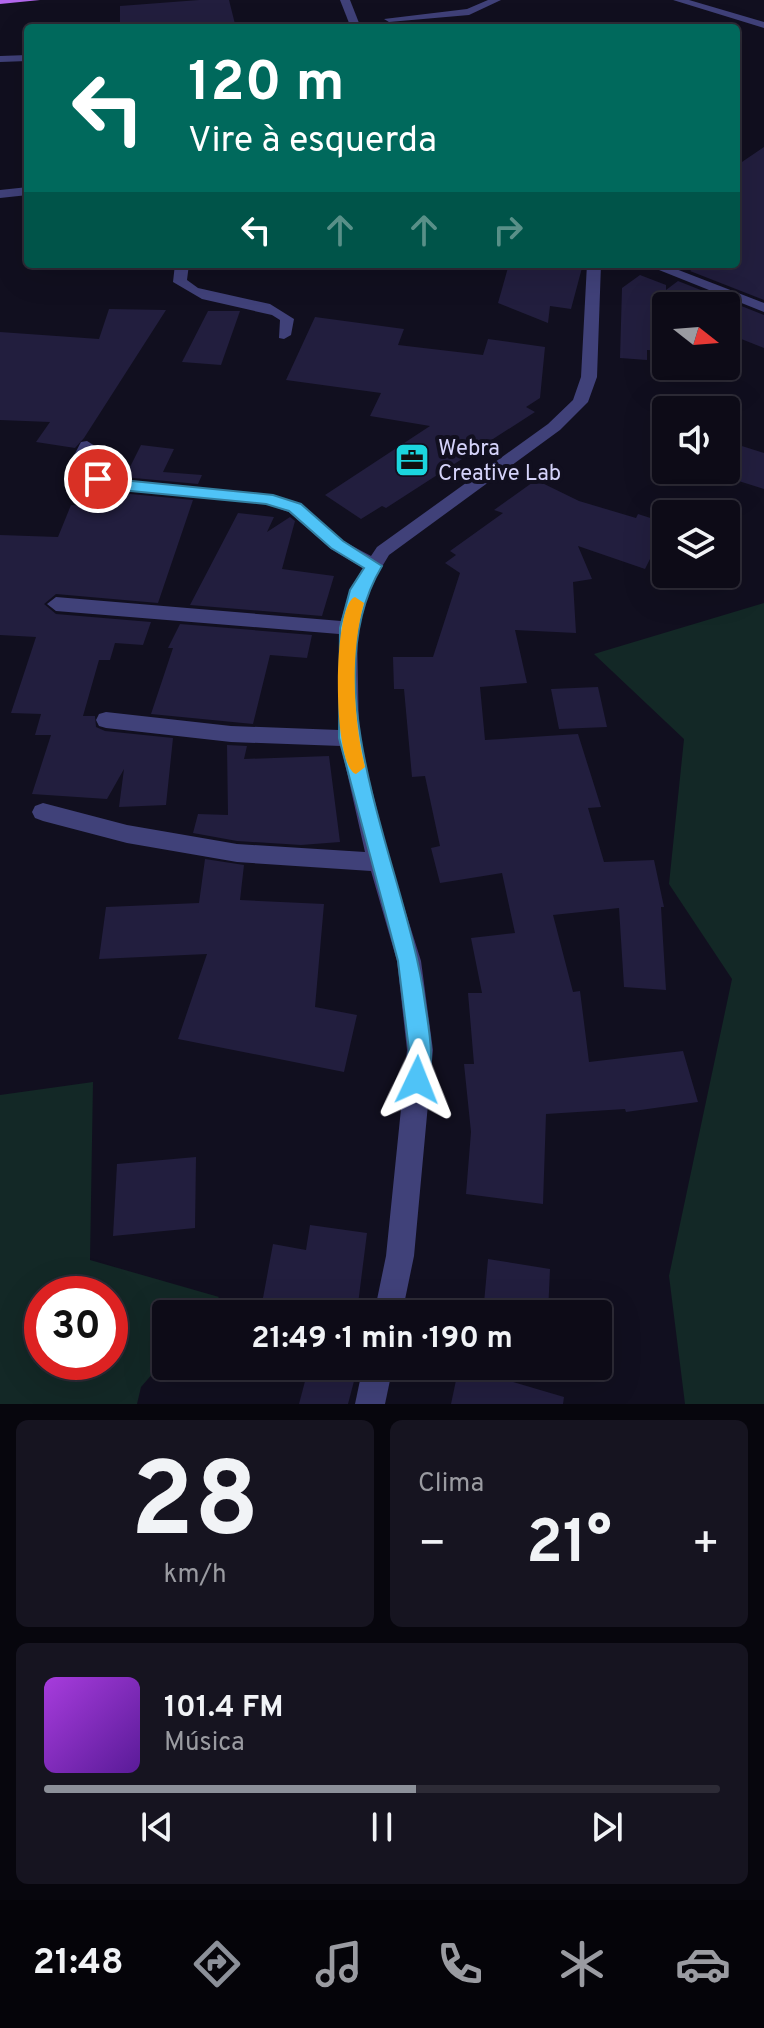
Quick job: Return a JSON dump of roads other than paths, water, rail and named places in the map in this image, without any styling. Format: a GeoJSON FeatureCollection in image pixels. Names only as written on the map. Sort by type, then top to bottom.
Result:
{"type":"FeatureCollection","features":[{"type":"Feature","properties":{"kind":"main road"},"geometry":{"type":"LineString","coordinates":[[0,1],[35,0]]}},
{"type":"Feature","properties":{"kind":"street"},"geometry":{"type":"LineString","coordinates":[[345,0],[354,24]]}},
{"type":"Feature","properties":{"kind":"street"},"geometry":{"type":"LineString","coordinates":[[389,19],[469,12],[496,0]]}},
{"type":"Feature","properties":{"kind":"street"},"geometry":{"type":"LineString","coordinates":[[678,0],[764,25]]}},
{"type":"Feature","properties":{"kind":"street"},"geometry":{"type":"LineString","coordinates":[[409,24],[454,20],[467,23]]}},
{"type":"Feature","properties":{"kind":"street"},"geometry":{"type":"LineString","coordinates":[[0,59],[24,58]]}},
{"type":"Feature","properties":{"kind":"street"},"geometry":{"type":"LineString","coordinates":[[0,194],[24,191]]}},
{"type":"Feature","properties":{"kind":"street"},"geometry":{"type":"LineString","coordinates":[[182,268],[180,282],[193,293],[215,301],[278,310],[287,319],[284,335]]}},
{"type":"Feature","properties":{"kind":"street"},"geometry":{"type":"LineString","coordinates":[[391,1300],[400,1256],[420,1050],[409,961],[379,862],[349,738],[348,628],[359,590],[383,551],[554,427],[580,402],[589,377],[594,268]]}},
{"type":"Feature","properties":{"kind":"street"},"geometry":{"type":"LineString","coordinates":[[661,268],[764,308]]}},
{"type":"Feature","properties":{"kind":"street"},"geometry":{"type":"LineString","coordinates":[[87,446],[78,463],[83,471],[98,479],[110,484],[268,499],[295,508],[337,545],[374,566]]}},
{"type":"Feature","properties":{"kind":"street"},"geometry":{"type":"LineString","coordinates":[[56,604],[348,628]]}},
{"type":"Feature","properties":{"kind":"street"},"geometry":{"type":"LineString","coordinates":[[106,720],[231,734],[349,738]]}},
{"type":"Feature","properties":{"kind":"street"},"geometry":{"type":"LineString","coordinates":[[43,812],[127,834],[237,853],[379,862]]}},
{"type":"Feature","properties":{"kind":"street"},"geometry":{"type":"LineString","coordinates":[[370,1404],[375,1380]]}},
{"type":"Feature","properties":{"kind":"place","name":"Webra Creative Lab"},"geometry":{"type":"Point","coordinates":[412,460]}}]}
